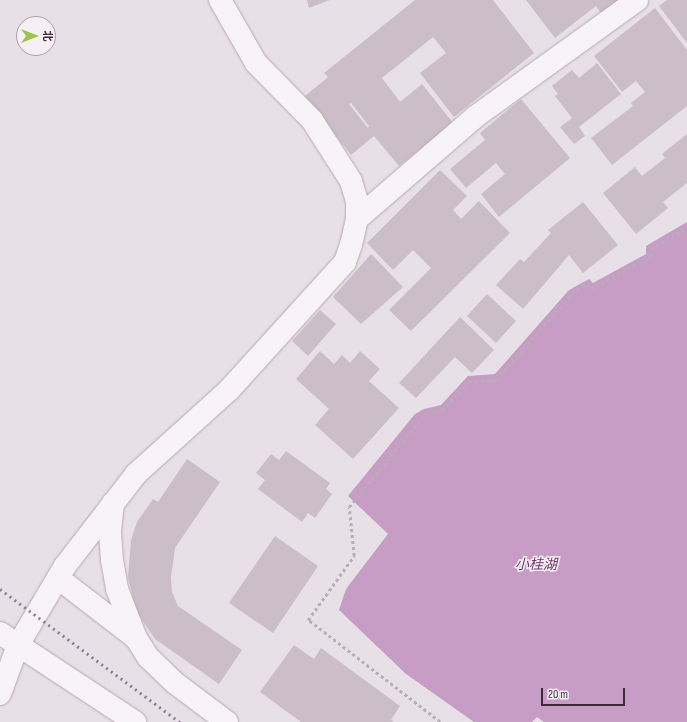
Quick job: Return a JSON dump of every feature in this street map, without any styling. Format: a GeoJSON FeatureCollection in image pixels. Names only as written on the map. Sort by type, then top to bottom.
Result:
{"type":"FeatureCollection","features":[{"type":"Feature","properties":{"kind":"street"},"geometry":{"type":"LineString","coordinates":[[0,694],[18,645],[58,578],[136,474],[229,390],[345,262],[357,219],[357,201],[351,181],[312,120],[256,63],[220,0]]}},
{"type":"Feature","properties":{"kind":"street"},"geometry":{"type":"LineString","coordinates":[[357,219],[476,117],[637,0]]}},
{"type":"Feature","properties":{"kind":"street"},"geometry":{"type":"LineString","coordinates":[[113,503],[110,532],[112,560],[117,589],[136,638],[148,657],[175,683],[227,722]]}},
{"type":"Feature","properties":{"kind":"street"},"geometry":{"type":"LineString","coordinates":[[58,578],[136,638]]}},
{"type":"Feature","properties":{"kind":"street"},"geometry":{"type":"LineString","coordinates":[[0,633],[135,722]]}},
{"type":"Feature","properties":{"kind":"path"},"geometry":{"type":"LineString","coordinates":[[440,722],[308,620],[354,556],[349,507],[426,413],[442,410],[468,381],[496,380],[572,293],[587,284],[591,289],[651,256],[651,249],[687,227]]}},
{"type":"Feature","properties":{"kind":"water","name":"小桂湖"},"geometry":{"type":"Polygon","coordinates":[[[687,222],[687,722],[544,722],[537,717],[532,722],[474,722],[406,674],[339,610],[346,589],[388,534],[348,496],[415,414],[424,409],[441,405],[468,376],[495,374],[569,290],[589,279],[593,283],[646,254],[646,246],[687,222]]]}},
{"type":"Feature","properties":{"kind":"building"},"geometry":{"type":"Polygon","coordinates":[[[307,0],[330,0],[309,8],[307,0]]]}},
{"type":"Feature","properties":{"kind":"building"},"geometry":{"type":"Polygon","coordinates":[[[415,0],[493,0],[534,53],[454,117],[420,73],[446,53],[433,37],[382,78],[400,102],[422,84],[453,123],[399,166],[374,136],[351,155],[305,96],[328,77],[324,73],[415,0]],[[351,103],[349,104],[368,128],[369,126],[351,103]]]}},
{"type":"Feature","properties":{"kind":"building"},"geometry":{"type":"Polygon","coordinates":[[[526,0],[618,0],[601,13],[596,6],[555,38],[526,0]]]}},
{"type":"Feature","properties":{"kind":"building"},"geometry":{"type":"Polygon","coordinates":[[[667,0],[687,0],[687,43],[659,6],[667,0]]]}},
{"type":"Feature","properties":{"kind":"building"},"geometry":{"type":"Polygon","coordinates":[[[655,8],[687,50],[687,106],[612,165],[591,138],[633,106],[631,103],[645,92],[636,81],[622,92],[594,56],[655,8]]]}},
{"type":"Feature","properties":{"kind":"building"},"geometry":{"type":"Polygon","coordinates":[[[597,63],[621,94],[579,127],[585,136],[574,144],[560,127],[572,118],[555,96],[558,94],[552,86],[572,70],[579,78],[597,63]]]}},
{"type":"Feature","properties":{"kind":"building"},"geometry":{"type":"Polygon","coordinates":[[[521,99],[570,158],[499,217],[481,194],[505,174],[496,163],[466,188],[450,169],[485,140],[480,133],[521,99]]]}},
{"type":"Feature","properties":{"kind":"building"},"geometry":{"type":"Polygon","coordinates":[[[687,134],[687,183],[663,202],[668,208],[636,234],[603,193],[635,167],[642,176],[665,158],[662,154],[687,134]]]}},
{"type":"Feature","properties":{"kind":"building"},"geometry":{"type":"Polygon","coordinates":[[[440,170],[467,196],[453,210],[461,219],[479,201],[510,233],[411,331],[389,310],[431,268],[413,250],[393,270],[367,243],[440,170]]]}},
{"type":"Feature","properties":{"kind":"building"},"geometry":{"type":"Polygon","coordinates":[[[583,202],[618,245],[583,273],[569,255],[523,309],[496,285],[520,259],[524,262],[551,233],[548,230],[583,202]]]}},
{"type":"Feature","properties":{"kind":"building"},"geometry":{"type":"Polygon","coordinates":[[[371,254],[403,287],[361,324],[333,297],[371,254]]]}},
{"type":"Feature","properties":{"kind":"building"},"geometry":{"type":"Polygon","coordinates":[[[487,294],[516,321],[496,343],[467,316],[487,294]]]}},
{"type":"Feature","properties":{"kind":"building"},"geometry":{"type":"Polygon","coordinates":[[[320,310],[336,324],[308,356],[292,341],[320,310]]]}},
{"type":"Feature","properties":{"kind":"building"},"geometry":{"type":"Polygon","coordinates":[[[460,317],[494,350],[472,373],[455,357],[416,398],[399,383],[460,317]]]}},
{"type":"Feature","properties":{"kind":"building"},"geometry":{"type":"Polygon","coordinates":[[[320,351],[334,364],[342,355],[350,363],[360,351],[380,369],[369,381],[399,408],[353,459],[315,425],[329,409],[296,379],[320,351]]]}},
{"type":"Feature","properties":{"kind":"building"},"geometry":{"type":"Polygon","coordinates":[[[286,451],[330,483],[326,489],[332,494],[315,518],[308,513],[302,522],[258,489],[265,480],[256,473],[271,454],[279,460],[286,451]]]}},
{"type":"Feature","properties":{"kind":"building"},"geometry":{"type":"Polygon","coordinates":[[[187,459],[220,482],[175,548],[171,577],[172,592],[178,606],[242,650],[219,684],[155,639],[136,611],[128,577],[131,540],[137,522],[153,499],[158,502],[187,459]]]}},
{"type":"Feature","properties":{"kind":"building"},"geometry":{"type":"Polygon","coordinates":[[[275,536],[318,566],[273,633],[229,603],[275,536]]]}},
{"type":"Feature","properties":{"kind":"building"},"geometry":{"type":"Polygon","coordinates":[[[294,645],[314,659],[321,648],[400,706],[391,720],[394,722],[301,722],[260,692],[294,645]]]}},
{"type":"Feature","properties":{"kind":"railway"},"geometry":{"type":"LineString","coordinates":[[0,589],[180,722]]}}]}
